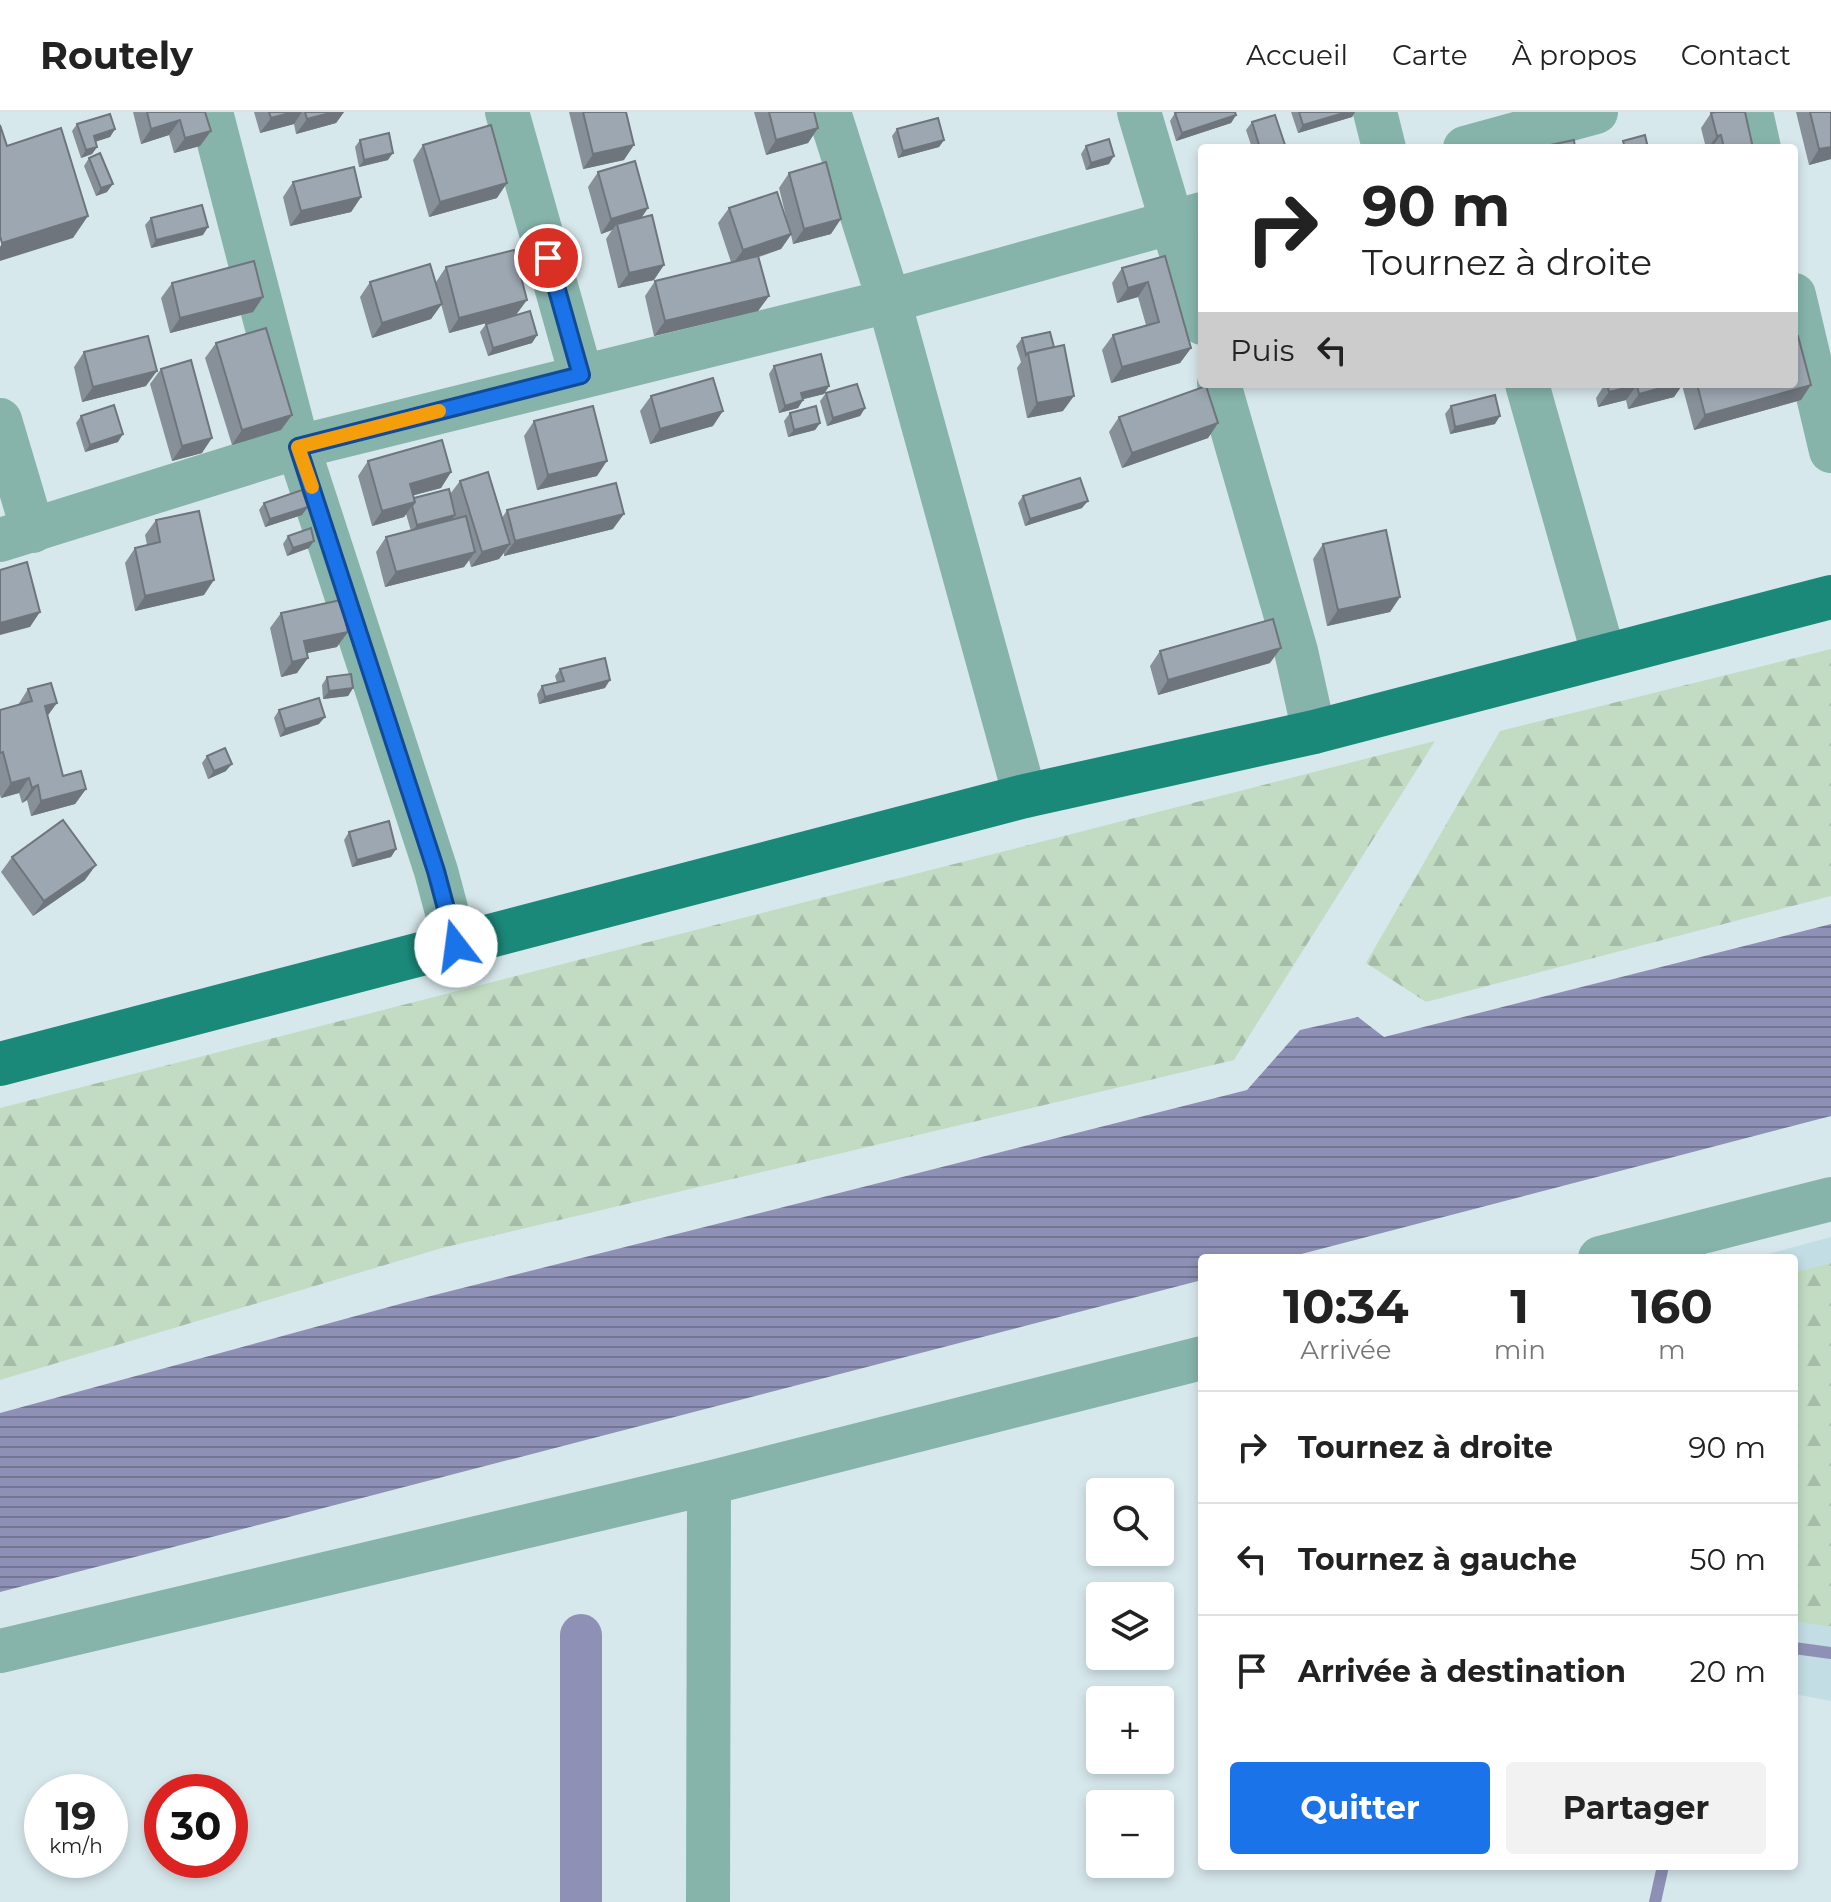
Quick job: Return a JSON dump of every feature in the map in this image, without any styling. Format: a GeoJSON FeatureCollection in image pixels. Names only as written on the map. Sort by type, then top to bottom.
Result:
{"type":"FeatureCollection","features":[{"type":"Feature","properties":{"kind":"main road"},"geometry":{"type":"LineString","coordinates":[[0,1064],[1025,796],[1314,732],[1831,597]]}},
{"type":"Feature","properties":{"kind":"street"},"geometry":{"type":"LineString","coordinates":[[211,112],[298,447],[436,871],[456,946]]}},
{"type":"Feature","properties":{"kind":"street"},"geometry":{"type":"LineString","coordinates":[[507,112],[581,375]]}},
{"type":"Feature","properties":{"kind":"street"},"geometry":{"type":"LineString","coordinates":[[829,112],[889,301],[1025,796]]}},
{"type":"Feature","properties":{"kind":"street"},"geometry":{"type":"LineString","coordinates":[[1139,112],[1187,218],[1198,295]]}},
{"type":"Feature","properties":{"kind":"street"},"geometry":{"type":"LineString","coordinates":[[1375,112],[1383,144]]}},
{"type":"Feature","properties":{"kind":"street"},"geometry":{"type":"LineString","coordinates":[[1480,144],[1596,112]]}},
{"type":"Feature","properties":{"kind":"street"},"geometry":{"type":"LineString","coordinates":[[1751,112],[1758,144]]}},
{"type":"Feature","properties":{"kind":"street"},"geometry":{"type":"LineString","coordinates":[[0,420],[17,536],[298,447],[889,301],[1187,218]]}},
{"type":"Feature","properties":{"kind":"street"},"geometry":{"type":"LineString","coordinates":[[1798,312],[1831,451]]}},
{"type":"Feature","properties":{"kind":"street"},"geometry":{"type":"LineString","coordinates":[[1220,388],[1296,651],[1314,732]]}},
{"type":"Feature","properties":{"kind":"street"},"geometry":{"type":"LineString","coordinates":[[1528,388],[1604,656]]}},
{"type":"Feature","properties":{"kind":"street"},"geometry":{"type":"LineString","coordinates":[[1616,1254],[1831,1199]]}},
{"type":"Feature","properties":{"kind":"street"},"geometry":{"type":"LineString","coordinates":[[0,1651],[709,1483],[1198,1359]]}},
{"type":"Feature","properties":{"kind":"street"},"geometry":{"type":"LineString","coordinates":[[708,1902],[709,1483]]}},
{"type":"Feature","properties":{"kind":"shaded area"},"geometry":{"type":"Polygon","coordinates":[[[1831,1237],[1831,1701],[1798,1695],[1798,1254],[1768,1254],[1831,1237]]]}},
{"type":"Feature","properties":{"kind":"green space"},"geometry":{"type":"Polygon","coordinates":[[[1831,649],[1831,896],[1426,1002],[1366,963],[1500,731],[1831,649]]]}},
{"type":"Feature","properties":{"kind":"green space"},"geometry":{"type":"Polygon","coordinates":[[[1435,741],[1234,1060],[442,1248],[0,1380],[0,1108],[1435,741]]]}},
{"type":"Feature","properties":{"kind":"green space"},"geometry":{"type":"Polygon","coordinates":[[[1831,1263],[1831,1627],[1798,1622],[1798,1272],[1831,1263]]]}},
{"type":"Feature","properties":{"kind":"water"},"geometry":{"type":"Polygon","coordinates":[[[1831,924],[1831,1116],[1301,1254],[1198,1254],[1198,1281],[0,1592],[0,1413],[407,1302],[1247,1090],[1300,1030],[1358,1017],[1384,1037],[1831,924]]]}},
{"type":"Feature","properties":{"kind":"building"},"geometry":{"type":"Polygon","coordinates":[[[147,112],[205,112],[211,131],[185,138],[180,120],[151,129],[147,112]]]}},
{"type":"Feature","properties":{"kind":"building"},"geometry":{"type":"Polygon","coordinates":[[[269,112],[293,112],[271,118],[269,112]]]}},
{"type":"Feature","properties":{"kind":"building"},"geometry":{"type":"Polygon","coordinates":[[[305,112],[334,112],[307,119],[305,112]]]}},
{"type":"Feature","properties":{"kind":"building"},"geometry":{"type":"Polygon","coordinates":[[[583,112],[626,112],[634,145],[593,154],[583,112]]]}},
{"type":"Feature","properties":{"kind":"building"},"geometry":{"type":"Polygon","coordinates":[[[769,112],[814,112],[818,128],[776,140],[769,112]]]}},
{"type":"Feature","properties":{"kind":"building"},"geometry":{"type":"Polygon","coordinates":[[[1235,112],[1236,115],[1182,133],[1175,113],[1235,112]]]}},
{"type":"Feature","properties":{"kind":"building"},"geometry":{"type":"Polygon","coordinates":[[[1299,112],[1347,112],[1303,125],[1299,112]]]}},
{"type":"Feature","properties":{"kind":"building"},"geometry":{"type":"Polygon","coordinates":[[[1745,112],[1752,144],[1723,144],[1721,135],[1717,136],[1711,113],[1745,112]]]}},
{"type":"Feature","properties":{"kind":"building"},"geometry":{"type":"Polygon","coordinates":[[[1810,112],[1831,112],[1831,147],[1819,149],[1810,112]]]}},
{"type":"Feature","properties":{"kind":"building"},"geometry":{"type":"Polygon","coordinates":[[[110,114],[115,129],[94,136],[97,147],[86,150],[77,124],[110,114]]]}},
{"type":"Feature","properties":{"kind":"building"},"geometry":{"type":"Polygon","coordinates":[[[1275,115],[1285,144],[1259,144],[1252,122],[1275,115]]]}},
{"type":"Feature","properties":{"kind":"building"},"geometry":{"type":"Polygon","coordinates":[[[938,118],[944,140],[903,151],[897,129],[938,118]]]}},
{"type":"Feature","properties":{"kind":"building"},"geometry":{"type":"Polygon","coordinates":[[[0,125],[7,146],[61,128],[88,216],[2,243],[0,125]]]}},
{"type":"Feature","properties":{"kind":"building"},"geometry":{"type":"Polygon","coordinates":[[[491,125],[507,183],[440,202],[423,145],[491,125]]]}},
{"type":"Feature","properties":{"kind":"building"},"geometry":{"type":"Polygon","coordinates":[[[389,133],[393,153],[364,160],[360,140],[389,133]]]}},
{"type":"Feature","properties":{"kind":"building"},"geometry":{"type":"Polygon","coordinates":[[[1645,135],[1647,144],[1624,144],[1623,141],[1645,135]]]}},
{"type":"Feature","properties":{"kind":"building"},"geometry":{"type":"Polygon","coordinates":[[[1109,139],[1114,156],[1091,163],[1086,146],[1109,139]]]}},
{"type":"Feature","properties":{"kind":"building"},"geometry":{"type":"Polygon","coordinates":[[[100,153],[113,184],[101,188],[89,158],[100,153]]]}},
{"type":"Feature","properties":{"kind":"building"},"geometry":{"type":"Polygon","coordinates":[[[635,161],[648,208],[611,219],[598,172],[635,161]]]}},
{"type":"Feature","properties":{"kind":"building"},"geometry":{"type":"Polygon","coordinates":[[[826,162],[841,219],[804,229],[789,173],[826,162]]]}},
{"type":"Feature","properties":{"kind":"building"},"geometry":{"type":"Polygon","coordinates":[[[354,167],[361,197],[301,211],[293,182],[354,167]]]}},
{"type":"Feature","properties":{"kind":"building"},"geometry":{"type":"Polygon","coordinates":[[[777,192],[791,234],[743,250],[729,208],[777,192]]]}},
{"type":"Feature","properties":{"kind":"building"},"geometry":{"type":"Polygon","coordinates":[[[202,205],[208,227],[156,240],[151,218],[202,205]]]}},
{"type":"Feature","properties":{"kind":"building"},"geometry":{"type":"Polygon","coordinates":[[[652,215],[664,265],[629,273],[617,224],[652,215]]]}},
{"type":"Feature","properties":{"kind":"building"},"geometry":{"type":"Polygon","coordinates":[[[514,250],[527,300],[459,318],[446,267],[514,250]]]}},
{"type":"Feature","properties":{"kind":"building"},"geometry":{"type":"Polygon","coordinates":[[[758,256],[769,296],[665,321],[655,281],[758,256]]]}},
{"type":"Feature","properties":{"kind":"building"},"geometry":{"type":"Polygon","coordinates":[[[1165,256],[1191,348],[1122,367],[1113,335],[1159,322],[1148,282],[1128,288],[1122,268],[1165,256]]]}},
{"type":"Feature","properties":{"kind":"building"},"geometry":{"type":"Polygon","coordinates":[[[254,261],[263,297],[180,318],[172,283],[254,261]]]}},
{"type":"Feature","properties":{"kind":"building"},"geometry":{"type":"Polygon","coordinates":[[[430,264],[442,304],[382,323],[370,282],[430,264]]]}},
{"type":"Feature","properties":{"kind":"building"},"geometry":{"type":"Polygon","coordinates":[[[530,311],[537,335],[493,348],[486,324],[530,311]]]}},
{"type":"Feature","properties":{"kind":"building"},"geometry":{"type":"Polygon","coordinates":[[[266,328],[292,415],[242,430],[216,343],[266,328]]]}},
{"type":"Feature","properties":{"kind":"building"},"geometry":{"type":"Polygon","coordinates":[[[1050,332],[1054,347],[1026,355],[1022,338],[1050,332]]]}},
{"type":"Feature","properties":{"kind":"building"},"geometry":{"type":"Polygon","coordinates":[[[148,336],[157,371],[93,387],[84,352],[148,336]]]}},
{"type":"Feature","properties":{"kind":"building"},"geometry":{"type":"Polygon","coordinates":[[[1798,336],[1811,385],[1705,415],[1698,388],[1798,388],[1798,336]]]}},
{"type":"Feature","properties":{"kind":"building"},"geometry":{"type":"Polygon","coordinates":[[[1064,345],[1074,396],[1037,403],[1028,353],[1064,345]]]}},
{"type":"Feature","properties":{"kind":"building"},"geometry":{"type":"Polygon","coordinates":[[[821,354],[829,386],[801,393],[803,400],[785,406],[774,366],[821,354]]]}},
{"type":"Feature","properties":{"kind":"building"},"geometry":{"type":"Polygon","coordinates":[[[191,360],[212,438],[182,446],[161,369],[191,360]]]}},
{"type":"Feature","properties":{"kind":"building"},"geometry":{"type":"Polygon","coordinates":[[[713,378],[723,411],[660,429],[651,396],[713,378]]]}},
{"type":"Feature","properties":{"kind":"building"},"geometry":{"type":"Polygon","coordinates":[[[857,384],[865,408],[833,418],[826,393],[857,384]]]}},
{"type":"Feature","properties":{"kind":"building"},"geometry":{"type":"Polygon","coordinates":[[[1207,388],[1218,423],[1132,453],[1119,417],[1207,388]]]}},
{"type":"Feature","properties":{"kind":"building"},"geometry":{"type":"Polygon","coordinates":[[[1638,388],[1661,388],[1639,394],[1638,388]]]}},
{"type":"Feature","properties":{"kind":"building"},"geometry":{"type":"Polygon","coordinates":[[[1495,395],[1500,416],[1455,427],[1451,406],[1495,395]]]}},
{"type":"Feature","properties":{"kind":"building"},"geometry":{"type":"Polygon","coordinates":[[[114,405],[123,434],[90,445],[81,416],[114,405]]]}},
{"type":"Feature","properties":{"kind":"building"},"geometry":{"type":"Polygon","coordinates":[[[593,406],[607,461],[548,475],[534,421],[593,406]]]}},
{"type":"Feature","properties":{"kind":"building"},"geometry":{"type":"Polygon","coordinates":[[[816,406],[820,423],[794,430],[790,413],[816,406]]]}},
{"type":"Feature","properties":{"kind":"building"},"geometry":{"type":"Polygon","coordinates":[[[442,440],[451,472],[410,484],[415,502],[382,511],[368,461],[442,440]]]}},
{"type":"Feature","properties":{"kind":"building"},"geometry":{"type":"Polygon","coordinates":[[[488,472],[510,544],[482,552],[460,481],[488,472]]]}},
{"type":"Feature","properties":{"kind":"building"},"geometry":{"type":"Polygon","coordinates":[[[1080,478],[1088,501],[1030,519],[1023,496],[1080,478]]]}},
{"type":"Feature","properties":{"kind":"building"},"geometry":{"type":"Polygon","coordinates":[[[616,483],[624,514],[515,541],[507,510],[616,483]]]}},
{"type":"Feature","properties":{"kind":"building"},"geometry":{"type":"Polygon","coordinates":[[[449,489],[455,515],[417,525],[412,506],[414,498],[449,489]]]}},
{"type":"Feature","properties":{"kind":"building"},"geometry":{"type":"Polygon","coordinates":[[[302,490],[308,507],[270,519],[264,503],[302,490]]]}},
{"type":"Feature","properties":{"kind":"building"},"geometry":{"type":"Polygon","coordinates":[[[199,511],[214,580],[145,596],[135,548],[160,542],[156,520],[199,511]]]}},
{"type":"Feature","properties":{"kind":"building"},"geometry":{"type":"Polygon","coordinates":[[[466,516],[475,552],[396,572],[386,537],[466,516]]]}},
{"type":"Feature","properties":{"kind":"building"},"geometry":{"type":"Polygon","coordinates":[[[311,528],[314,541],[293,548],[288,536],[311,528]]]}},
{"type":"Feature","properties":{"kind":"building"},"geometry":{"type":"Polygon","coordinates":[[[1386,530],[1400,597],[1338,610],[1323,544],[1386,530]]]}},
{"type":"Feature","properties":{"kind":"building"},"geometry":{"type":"Polygon","coordinates":[[[27,562],[40,612],[0,623],[0,570],[27,562]]]}},
{"type":"Feature","properties":{"kind":"building"},"geometry":{"type":"Polygon","coordinates":[[[341,600],[348,632],[304,641],[308,658],[292,662],[281,613],[341,600]]]}},
{"type":"Feature","properties":{"kind":"building"},"geometry":{"type":"Polygon","coordinates":[[[1273,619],[1281,648],[1168,680],[1160,651],[1273,619]]]}},
{"type":"Feature","properties":{"kind":"building"},"geometry":{"type":"Polygon","coordinates":[[[605,658],[610,680],[545,697],[542,686],[564,681],[560,669],[605,658]]]}},
{"type":"Feature","properties":{"kind":"building"},"geometry":{"type":"Polygon","coordinates":[[[351,674],[353,688],[329,691],[327,677],[351,674]]]}},
{"type":"Feature","properties":{"kind":"building"},"geometry":{"type":"Polygon","coordinates":[[[51,683],[57,703],[45,706],[63,776],[81,771],[86,789],[41,801],[38,785],[32,788],[29,778],[11,783],[3,752],[0,753],[0,710],[32,701],[28,689],[51,683]]]}},
{"type":"Feature","properties":{"kind":"building"},"geometry":{"type":"Polygon","coordinates":[[[319,698],[325,717],[285,729],[279,710],[319,698]]]}},
{"type":"Feature","properties":{"kind":"building"},"geometry":{"type":"Polygon","coordinates":[[[225,748],[232,764],[214,771],[207,756],[225,748]]]}},
{"type":"Feature","properties":{"kind":"building"},"geometry":{"type":"Polygon","coordinates":[[[63,820],[96,865],[44,901],[12,857],[63,820]]]}},
{"type":"Feature","properties":{"kind":"building"},"geometry":{"type":"Polygon","coordinates":[[[389,821],[396,849],[357,860],[349,832],[389,821]]]}},
{"type":"Feature","properties":{"kind":"waterway"},"geometry":{"type":"LineString","coordinates":[[581,1635],[581,1902]]}},
{"type":"Feature","properties":{"kind":"waterway"},"geometry":{"type":"LineString","coordinates":[[1798,1649],[1831,1653]]}},
{"type":"Feature","properties":{"kind":"waterway"},"geometry":{"type":"LineString","coordinates":[[1655,1902],[1662,1870]]}},
{"type":"Feature","properties":{"kind":"slow traffic"},"geometry":{"type":"LineString","coordinates":[[312,487],[298,447],[439,411]]}},
{"type":"Feature","properties":{"kind":"route"},"geometry":{"type":"LineString","coordinates":[[456,946],[436,871],[298,447],[581,375],[548,258]]}}]}
